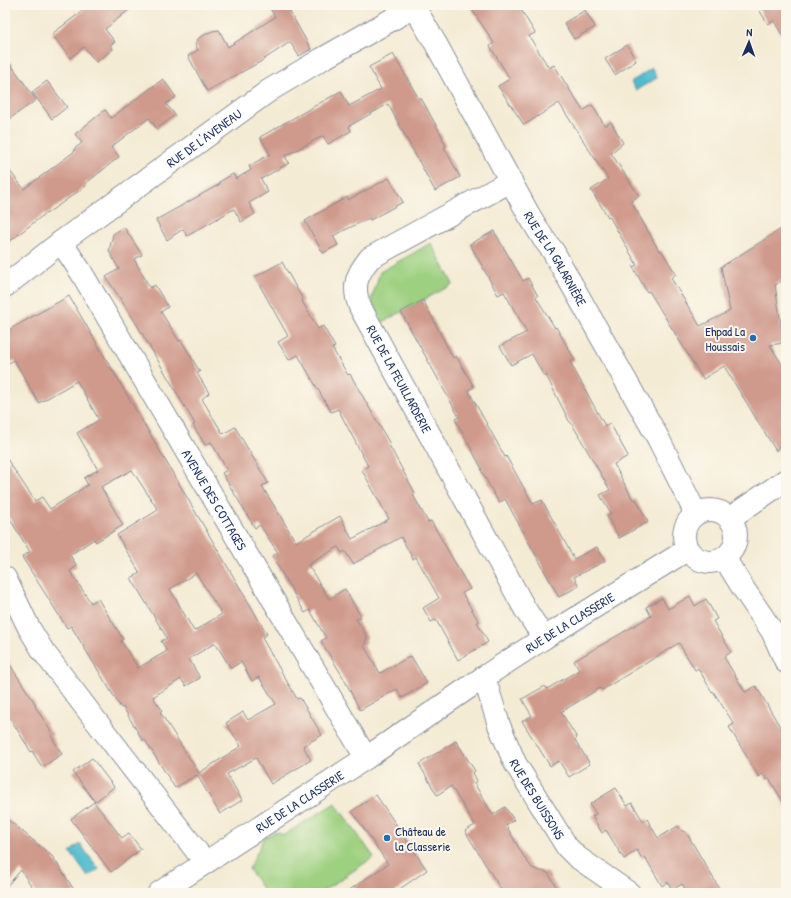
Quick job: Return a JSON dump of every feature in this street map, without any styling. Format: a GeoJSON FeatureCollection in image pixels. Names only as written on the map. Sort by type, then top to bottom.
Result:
{"type":"FeatureCollection","features":[{"type":"Feature","properties":{"kind":"street","name":"RUE DE LA GALARNIÈRE"},"geometry":{"type":"LineString","coordinates":[[413,6],[436,44],[543,238],[554,251],[658,438],[696,514]]}},
{"type":"Feature","properties":{"kind":"street","name":"RUE DE L'AVENEAU"},"geometry":{"type":"LineString","coordinates":[[5,286],[61,242],[270,90],[413,6]]}},
{"type":"Feature","properties":{"kind":"street","name":"RUE DE LA FEUILLARDERIE"},"geometry":{"type":"LineString","coordinates":[[511,181],[370,258],[356,280],[356,296],[360,307],[525,609],[544,638]]}},
{"type":"Feature","properties":{"kind":"street","name":"AVENUE DES COTTAGES"},"geometry":{"type":"LineString","coordinates":[[61,242],[81,272],[366,758]]}},
{"type":"Feature","properties":{"kind":"street"},"geometry":{"type":"LineString","coordinates":[[730,518],[786,480]]}},
{"type":"Feature","properties":{"kind":"street"},"geometry":{"type":"LineString","coordinates":[[705,510],[715,510],[730,518],[736,530],[736,541],[733,551],[725,558],[716,562],[706,563],[696,559],[687,550],[684,542],[684,531],[688,521],[696,514],[705,510]]}},
{"type":"Feature","properties":{"kind":"street","name":"RUE DE LA CLASSERIE"},"geometry":{"type":"LineString","coordinates":[[159,893],[204,862],[366,758],[484,677],[544,638],[687,550]]}},
{"type":"Feature","properties":{"kind":"street"},"geometry":{"type":"LineString","coordinates":[[725,558],[772,631],[786,662]]}},
{"type":"Feature","properties":{"kind":"street"},"geometry":{"type":"LineString","coordinates":[[5,578],[28,628],[43,651],[92,718],[204,862]]}},
{"type":"Feature","properties":{"kind":"street","name":"RUE DES BUISSONS"},"geometry":{"type":"LineString","coordinates":[[484,677],[499,725],[515,763],[567,847],[577,857],[628,893]]}},
{"type":"Feature","properties":{"kind":"green space"},"geometry":{"type":"Polygon","coordinates":[[[431,243],[453,284],[383,322],[371,301],[380,272],[431,243]]]}},
{"type":"Feature","properties":{"kind":"green space"},"geometry":{"type":"Polygon","coordinates":[[[335,803],[374,857],[320,893],[265,893],[249,869],[264,838],[275,832],[284,835],[335,803]]]}},
{"type":"Feature","properties":{"kind":"water"},"geometry":{"type":"Polygon","coordinates":[[[652,68],[657,78],[636,90],[631,82],[652,68]]]}},
{"type":"Feature","properties":{"kind":"water"},"geometry":{"type":"Polygon","coordinates":[[[80,844],[99,869],[88,877],[70,852],[80,844]]]}},
{"type":"Feature","properties":{"kind":"building"},"geometry":{"type":"Polygon","coordinates":[[[90,5],[135,5],[105,29],[115,42],[110,45],[113,49],[96,62],[84,47],[70,58],[52,34],[90,5]]]}},
{"type":"Feature","properties":{"kind":"building"},"geometry":{"type":"Polygon","coordinates":[[[268,5],[286,5],[311,49],[299,56],[290,42],[260,62],[207,91],[188,56],[198,50],[195,44],[199,38],[212,31],[219,30],[228,47],[275,17],[268,5]]]}},
{"type":"Feature","properties":{"kind":"building"},"geometry":{"type":"Polygon","coordinates":[[[469,5],[518,5],[535,33],[529,36],[549,68],[554,65],[583,111],[592,105],[605,126],[611,122],[623,143],[611,153],[639,196],[631,201],[659,251],[661,250],[676,274],[671,278],[700,326],[730,311],[721,267],[786,226],[786,278],[775,285],[784,343],[770,345],[786,371],[786,436],[776,451],[724,366],[703,379],[649,291],[647,292],[633,267],[637,265],[609,216],[608,217],[591,190],[608,179],[559,103],[524,125],[498,86],[510,79],[490,46],[494,43],[469,5]]]}},
{"type":"Feature","properties":{"kind":"building"},"geometry":{"type":"Polygon","coordinates":[[[756,5],[786,5],[786,42],[774,21],[768,24],[756,5]]]}},
{"type":"Feature","properties":{"kind":"building"},"geometry":{"type":"Polygon","coordinates":[[[585,10],[595,27],[574,39],[564,23],[585,10]]]}},
{"type":"Feature","properties":{"kind":"building"},"geometry":{"type":"Polygon","coordinates":[[[627,45],[636,61],[615,75],[605,59],[627,45]]]}},
{"type":"Feature","properties":{"kind":"building"},"geometry":{"type":"Polygon","coordinates":[[[393,54],[419,99],[421,98],[443,138],[446,146],[444,147],[460,177],[435,191],[388,104],[349,126],[351,131],[328,144],[323,136],[285,156],[289,163],[261,179],[268,192],[249,203],[255,214],[241,222],[234,209],[187,236],[183,229],[167,240],[156,220],[220,184],[219,182],[233,174],[236,179],[251,170],[249,166],[270,154],[260,137],[341,91],[349,106],[381,89],[369,67],[393,54]]]}},
{"type":"Feature","properties":{"kind":"building"},"geometry":{"type":"Polygon","coordinates":[[[5,56],[36,100],[5,122],[5,56]]]}},
{"type":"Feature","properties":{"kind":"building"},"geometry":{"type":"Polygon","coordinates":[[[163,79],[176,97],[166,104],[175,115],[157,129],[149,118],[111,147],[119,157],[85,184],[86,186],[46,213],[5,245],[5,165],[24,189],[75,151],[74,149],[82,143],[75,134],[105,110],[111,118],[163,79]]]}},
{"type":"Feature","properties":{"kind":"building"},"geometry":{"type":"Polygon","coordinates":[[[47,81],[67,107],[52,119],[32,92],[47,81]]]}},
{"type":"Feature","properties":{"kind":"building"},"geometry":{"type":"Polygon","coordinates":[[[389,178],[403,202],[370,220],[369,218],[333,236],[338,245],[323,253],[305,221],[347,197],[348,200],[389,178]]]}},
{"type":"Feature","properties":{"kind":"building"},"geometry":{"type":"Polygon","coordinates":[[[124,227],[142,255],[134,259],[150,288],[155,285],[168,307],[161,312],[179,341],[181,340],[200,372],[197,373],[209,393],[202,399],[223,434],[235,427],[268,483],[262,486],[296,542],[340,516],[352,539],[389,519],[362,470],[368,466],[338,409],[331,412],[298,355],[289,360],[278,342],[288,336],[255,277],[282,262],[318,329],[323,326],[335,347],[332,348],[348,375],[350,374],[390,444],[389,445],[415,493],[413,495],[428,522],[431,521],[470,589],[462,593],[479,622],[477,622],[488,642],[458,660],[436,620],[431,622],[423,608],[439,598],[416,557],[413,559],[401,537],[353,564],[345,551],[342,553],[338,547],[308,565],[329,599],[345,589],[361,617],[356,619],[367,637],[364,646],[380,673],[411,656],[427,683],[402,698],[397,689],[360,710],[343,677],[321,641],[326,638],[310,610],[305,613],[272,556],[278,553],[260,525],[255,528],[222,473],[227,470],[211,442],[205,445],[193,425],[195,424],[136,323],[106,277],[119,269],[109,251],[113,234],[124,227]]]}},
{"type":"Feature","properties":{"kind":"building"},"geometry":{"type":"Polygon","coordinates":[[[494,231],[523,281],[528,278],[538,296],[536,297],[555,328],[556,327],[575,360],[570,362],[605,426],[610,423],[628,456],[614,464],[633,500],[636,499],[648,522],[619,538],[607,516],[611,514],[600,495],[610,490],[569,421],[546,375],[544,376],[532,354],[511,365],[500,346],[527,332],[504,292],[498,295],[470,244],[494,231]]]}},
{"type":"Feature","properties":{"kind":"building"},"geometry":{"type":"Polygon","coordinates":[[[69,296],[267,634],[262,638],[297,699],[300,698],[322,735],[303,746],[311,760],[271,784],[256,758],[227,774],[242,800],[220,814],[197,775],[175,788],[145,740],[143,741],[123,707],[121,708],[71,626],[67,628],[22,557],[30,552],[5,511],[5,456],[35,501],[42,497],[50,509],[88,485],[84,478],[98,470],[77,433],[99,420],[77,381],[39,403],[14,360],[5,365],[5,332],[69,296]],[[132,470],[101,487],[123,525],[96,542],[94,539],[70,555],[77,566],[70,571],[91,603],[98,599],[123,639],[121,641],[138,668],[167,651],[161,641],[167,638],[131,578],[140,573],[117,535],[158,510],[132,470]],[[196,573],[170,589],[194,631],[222,614],[196,573]],[[215,643],[189,659],[200,678],[186,686],[181,679],[153,697],[162,710],[160,712],[199,773],[241,746],[226,723],[243,712],[248,720],[276,704],[259,677],[252,681],[241,662],[231,668],[215,643]]]}},
{"type":"Feature","properties":{"kind":"building"},"geometry":{"type":"Polygon","coordinates":[[[423,300],[453,358],[456,356],[474,387],[468,390],[533,504],[542,500],[574,559],[597,547],[605,561],[574,577],[579,586],[559,597],[505,499],[499,503],[455,419],[459,417],[401,312],[423,300]]]}},
{"type":"Feature","properties":{"kind":"building"},"geometry":{"type":"Polygon","coordinates":[[[690,596],[695,606],[706,599],[717,619],[713,621],[731,652],[724,657],[745,692],[756,686],[786,737],[786,807],[769,778],[767,780],[763,774],[759,777],[729,727],[734,724],[713,691],[712,692],[698,668],[695,670],[679,643],[602,690],[600,688],[561,712],[577,738],[575,740],[590,764],[569,777],[559,761],[550,766],[522,721],[532,716],[522,699],[545,686],[547,689],[579,670],[574,661],[651,616],[646,607],[662,598],[668,609],[690,596]]]}},
{"type":"Feature","properties":{"kind":"building"},"geometry":{"type":"Polygon","coordinates":[[[5,657],[36,705],[35,706],[53,735],[51,736],[62,754],[42,767],[5,710],[5,657]]]}},
{"type":"Feature","properties":{"kind":"building"},"geometry":{"type":"Polygon","coordinates":[[[456,741],[475,771],[473,773],[477,781],[474,783],[493,815],[505,807],[514,820],[506,825],[524,857],[532,868],[548,873],[560,893],[503,893],[465,831],[475,825],[451,786],[437,795],[419,764],[456,741]]]}},
{"type":"Feature","properties":{"kind":"building"},"geometry":{"type":"Polygon","coordinates":[[[92,758],[114,787],[95,802],[73,772],[92,758]]]}},
{"type":"Feature","properties":{"kind":"building"},"geometry":{"type":"Polygon","coordinates":[[[616,788],[627,806],[632,803],[643,821],[647,819],[658,838],[678,826],[682,831],[686,832],[722,893],[688,893],[682,884],[672,890],[668,882],[662,886],[645,857],[642,859],[637,850],[624,859],[606,830],[602,833],[592,816],[596,814],[590,804],[616,788]]]}},
{"type":"Feature","properties":{"kind":"building","name":"Château de la Classerie"},"geometry":{"type":"Polygon","coordinates":[[[376,795],[427,870],[394,893],[345,893],[388,864],[352,811],[376,795]]]}},
{"type":"Feature","properties":{"kind":"building"},"geometry":{"type":"Polygon","coordinates":[[[94,802],[122,838],[129,833],[141,849],[111,872],[71,819],[94,802]]]}},
{"type":"Feature","properties":{"kind":"building"},"geometry":{"type":"Polygon","coordinates":[[[5,817],[53,857],[76,893],[36,893],[21,870],[5,888],[5,817]]]}},
{"type":"Feature","properties":{"kind":"place","name":"Ehpad La Houssais"},"geometry":{"type":"Point","coordinates":[753,338]}},
{"type":"Feature","properties":{"kind":"place","name":"Château de la Classerie"},"geometry":{"type":"Point","coordinates":[387,838]}}]}
